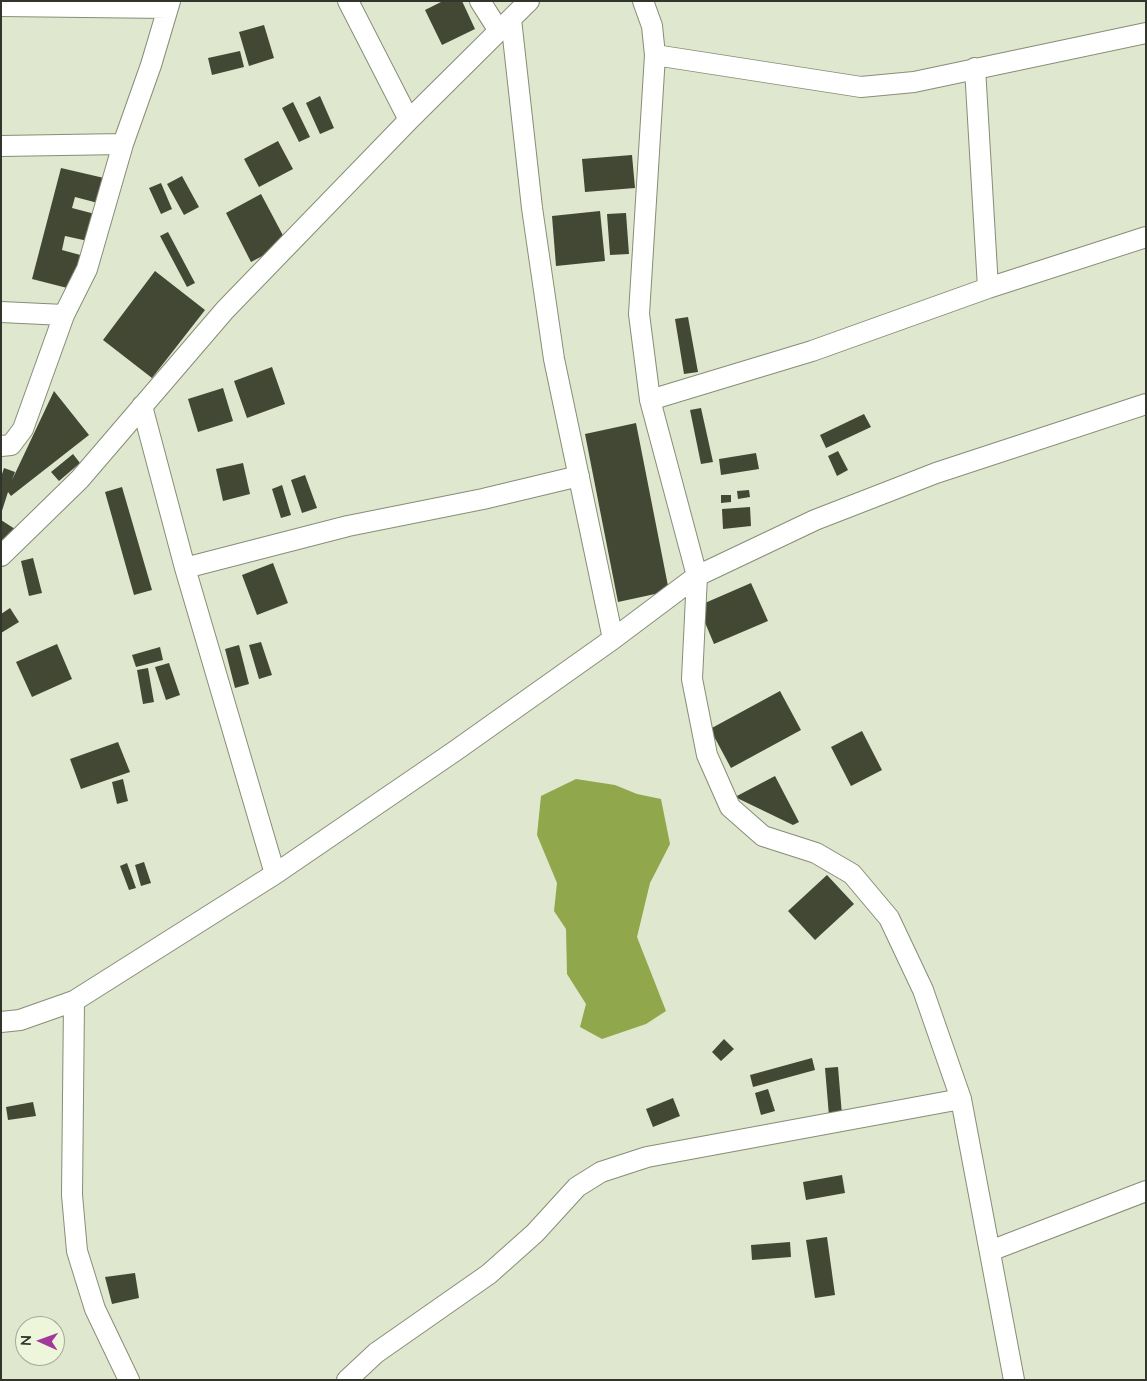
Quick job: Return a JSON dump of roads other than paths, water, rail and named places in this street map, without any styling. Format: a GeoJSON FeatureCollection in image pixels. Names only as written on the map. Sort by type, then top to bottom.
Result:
{"type":"FeatureCollection","features":[{"type":"Feature","properties":{"kind":"street"},"geometry":{"type":"LineString","coordinates":[[348,1],[409,120]]}},
{"type":"Feature","properties":{"kind":"street"},"geometry":{"type":"LineString","coordinates":[[480,1],[505,25],[554,359],[613,639]]}},
{"type":"Feature","properties":{"kind":"street"},"geometry":{"type":"LineString","coordinates":[[1,556],[80,479],[225,310],[409,120],[529,1]]}},
{"type":"Feature","properties":{"kind":"street"},"geometry":{"type":"LineString","coordinates":[[642,1],[652,26],[655,55],[639,314],[650,400],[697,576],[692,679],[707,756],[730,807],[763,836],[816,852],[852,874],[889,918],[923,990],[961,1099],[1014,1380]]}},
{"type":"Feature","properties":{"kind":"street"},"geometry":{"type":"LineString","coordinates":[[1,6],[169,4],[151,65],[123,144],[87,268],[64,315],[23,429],[10,445],[1,446]]}},
{"type":"Feature","properties":{"kind":"street"},"geometry":{"type":"LineString","coordinates":[[655,55],[861,87],[914,82],[1146,33]]}},
{"type":"Feature","properties":{"kind":"street"},"geometry":{"type":"LineString","coordinates":[[975,68],[988,288]]}},
{"type":"Feature","properties":{"kind":"street"},"geometry":{"type":"LineString","coordinates":[[1,146],[123,144]]}},
{"type":"Feature","properties":{"kind":"street"},"geometry":{"type":"LineString","coordinates":[[650,400],[812,351],[988,288],[1146,237]]}},
{"type":"Feature","properties":{"kind":"street"},"geometry":{"type":"LineString","coordinates":[[1,312],[64,315]]}},
{"type":"Feature","properties":{"kind":"street"},"geometry":{"type":"LineString","coordinates":[[1,1022],[20,1020],[74,1001],[275,874],[455,751],[613,639],[697,576],[814,520],[917,481],[1146,404]]}},
{"type":"Feature","properties":{"kind":"street"},"geometry":{"type":"LineString","coordinates":[[142,406],[185,568],[275,874]]}},
{"type":"Feature","properties":{"kind":"street"},"geometry":{"type":"LineString","coordinates":[[185,568],[348,526],[483,499],[579,476]]}},
{"type":"Feature","properties":{"kind":"street"},"geometry":{"type":"LineString","coordinates":[[74,1001],[72,1195],[78,1251],[96,1309],[129,1380]]}},
{"type":"Feature","properties":{"kind":"street"},"geometry":{"type":"LineString","coordinates":[[347,1380],[376,1353],[489,1274],[535,1233],[578,1187],[601,1172],[647,1157],[961,1099]]}},
{"type":"Feature","properties":{"kind":"street"},"geometry":{"type":"LineString","coordinates":[[990,1251],[1146,1191]]}}]}
